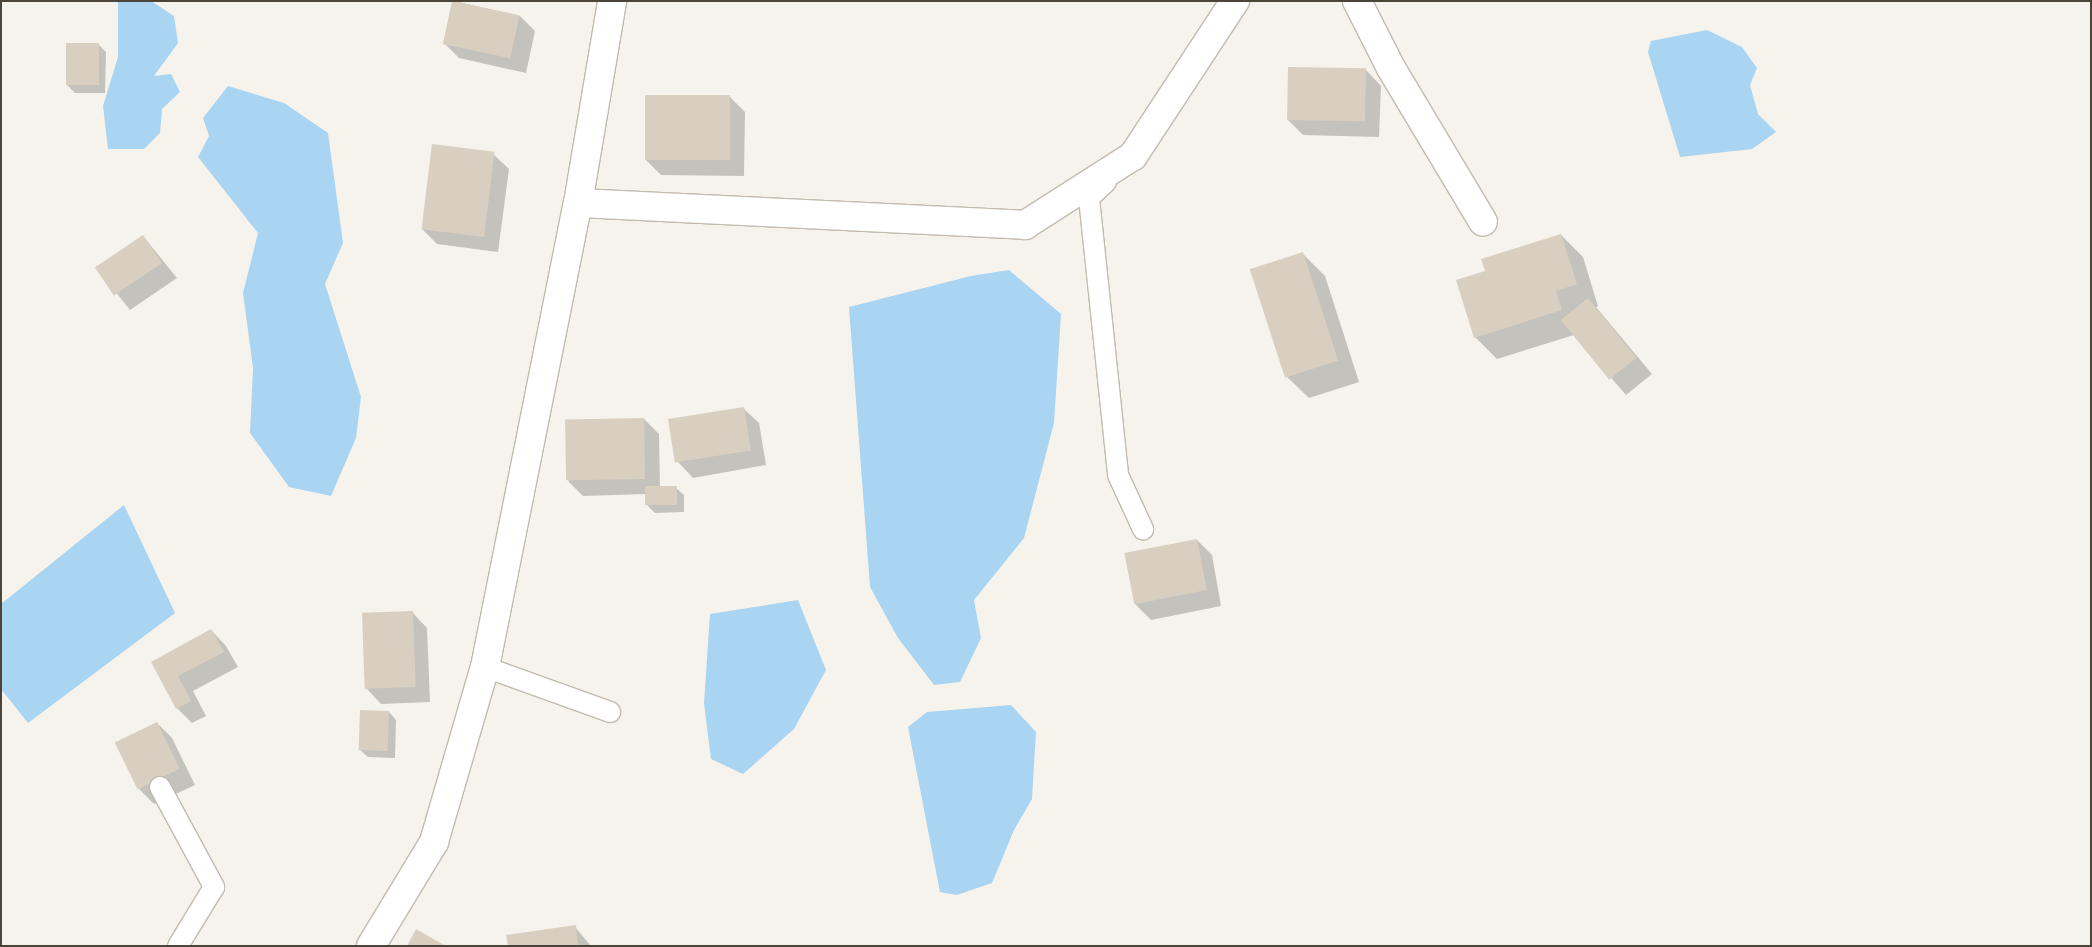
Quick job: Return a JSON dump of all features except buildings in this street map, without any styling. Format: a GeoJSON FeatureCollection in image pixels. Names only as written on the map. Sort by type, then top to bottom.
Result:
{"type":"FeatureCollection","features":[{"type":"Feature","properties":{"kind":"street"},"geometry":{"type":"LineString","coordinates":[[371,946],[434,842],[485,667],[578,203],[612,1]]}},
{"type":"Feature","properties":{"kind":"street"},"geometry":{"type":"LineString","coordinates":[[578,203],[1025,225],[1133,156],[1235,1]]}},
{"type":"Feature","properties":{"kind":"street"},"geometry":{"type":"LineString","coordinates":[[1357,1],[1391,68],[1483,222]]}},
{"type":"Feature","properties":{"kind":"lane"},"geometry":{"type":"LineString","coordinates":[[1133,156],[1089,198],[1118,475],[1143,529]]}},
{"type":"Feature","properties":{"kind":"lane"},"geometry":{"type":"LineString","coordinates":[[485,667],[610,712]]}},
{"type":"Feature","properties":{"kind":"lane"},"geometry":{"type":"LineString","coordinates":[[160,788],[214,887],[178,946]]}},
{"type":"Feature","properties":{"kind":"water"},"geometry":{"type":"Polygon","coordinates":[[[118,1],[151,1],[174,16],[178,43],[154,76],[171,74],[180,92],[162,109],[160,133],[144,149],[108,149],[103,106],[118,57],[118,1]]]}},
{"type":"Feature","properties":{"kind":"water"},"geometry":{"type":"Polygon","coordinates":[[[1707,30],[1742,47],[1757,68],[1750,85],[1758,114],[1776,132],[1752,149],[1680,157],[1648,52],[1651,41],[1707,30]]]}},
{"type":"Feature","properties":{"kind":"water"},"geometry":{"type":"Polygon","coordinates":[[[228,86],[284,103],[328,133],[343,243],[325,284],[361,397],[356,438],[331,496],[289,487],[250,433],[253,368],[243,293],[258,233],[198,157],[209,136],[203,118],[228,86]]]}},
{"type":"Feature","properties":{"kind":"water"},"geometry":{"type":"Polygon","coordinates":[[[1009,270],[1061,314],[1054,423],[1024,538],[974,600],[981,638],[960,682],[934,685],[898,638],[870,587],[849,307],[971,276],[1009,270]]]}},
{"type":"Feature","properties":{"kind":"water"},"geometry":{"type":"Polygon","coordinates":[[[124,505],[175,613],[28,723],[1,689],[1,604],[124,505]]]}},
{"type":"Feature","properties":{"kind":"water"},"geometry":{"type":"Polygon","coordinates":[[[798,600],[826,670],[794,729],[743,774],[711,759],[704,703],[710,614],[798,600]]]}},
{"type":"Feature","properties":{"kind":"water"},"geometry":{"type":"Polygon","coordinates":[[[1011,705],[1036,732],[1032,799],[1014,830],[992,883],[957,895],[940,892],[908,727],[927,712],[1011,705]]]}}]}
